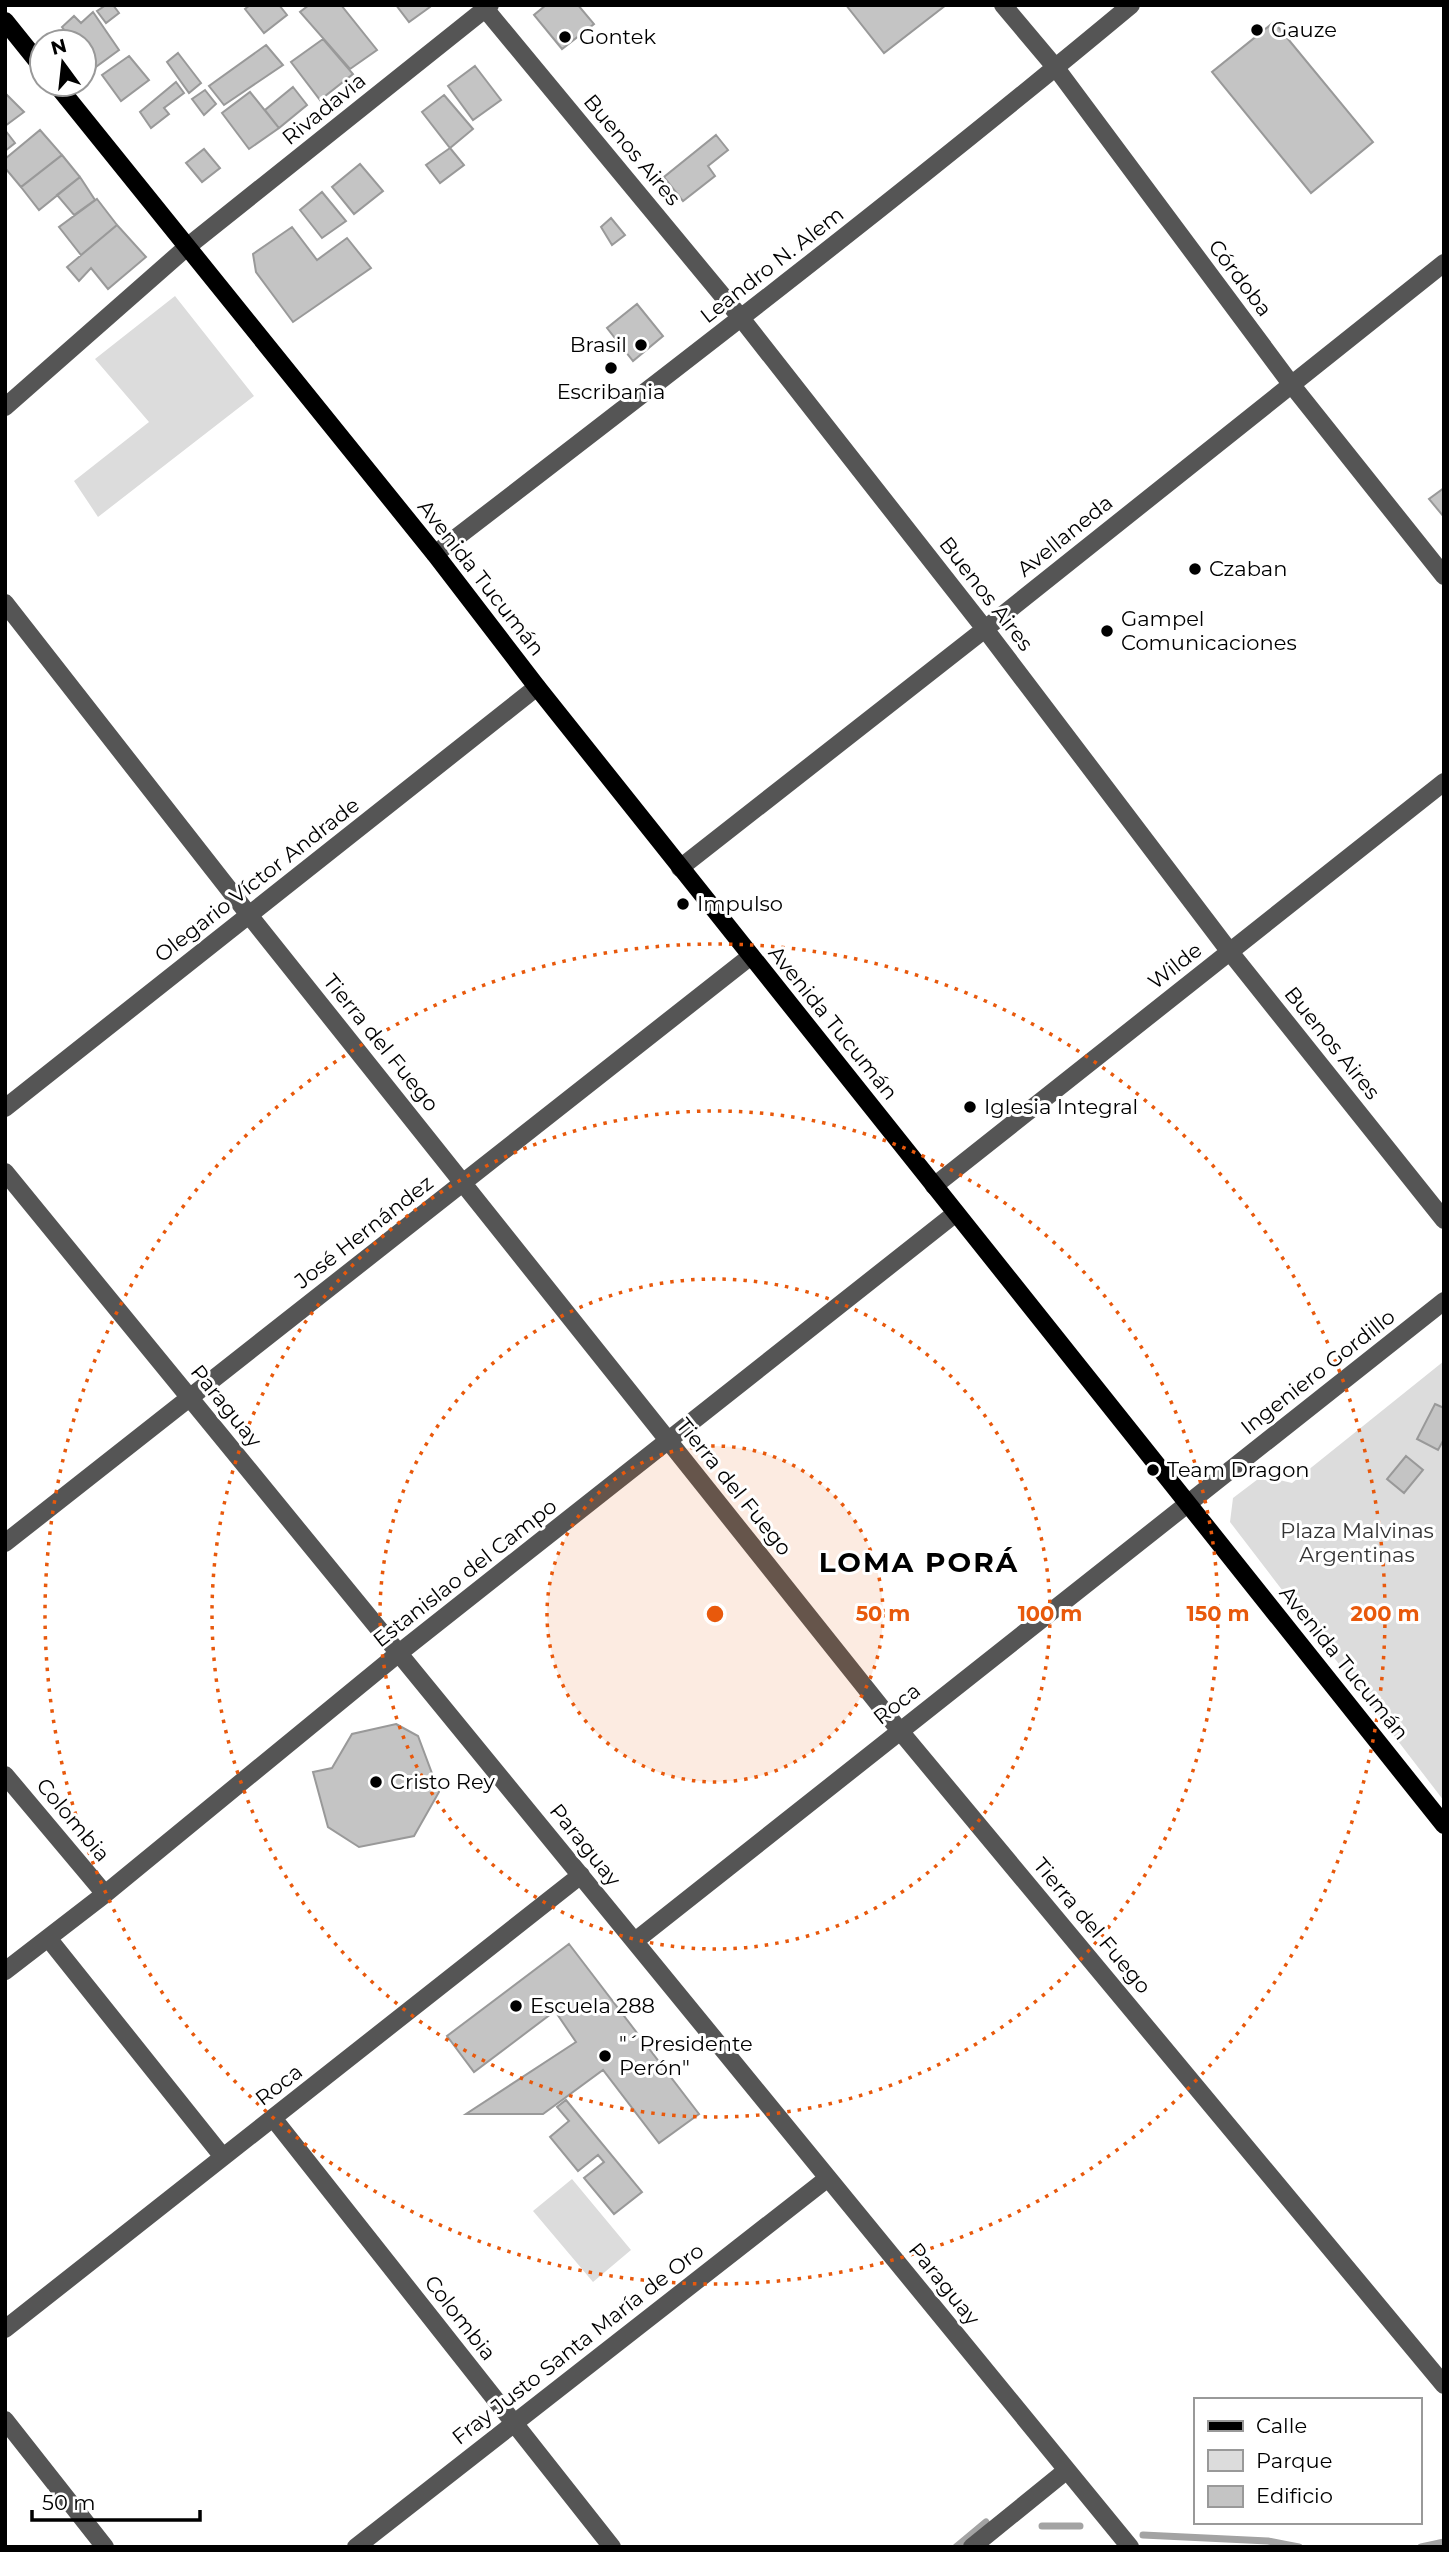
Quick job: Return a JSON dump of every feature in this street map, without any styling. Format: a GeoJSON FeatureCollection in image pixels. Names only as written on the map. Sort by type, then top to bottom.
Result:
{"type":"FeatureCollection","features":[{"type":"Feature","properties":{"kind":"main road"},"geometry":{"type":"LineString","coordinates":[[5,21],[28,49]]}},
{"type":"Feature","properties":{"kind":"main road","name":"Avenida Tucumán"},"geometry":{"type":"LineString","coordinates":[[67,98],[435,554],[680,868],[1444,1825]]}},
{"type":"Feature","properties":{"kind":"street","name":"Córdoba"},"geometry":{"type":"LineString","coordinates":[[1003,5],[1056,68],[1291,384],[1444,576]]}},
{"type":"Feature","properties":{"kind":"street","name":"Leandro N. Alem"},"geometry":{"type":"LineString","coordinates":[[435,554],[741,318],[1056,68],[1131,5]]}},
{"type":"Feature","properties":{"kind":"street","name":"Rivadavia"},"geometry":{"type":"LineString","coordinates":[[5,407],[187,247],[486,7]]}},
{"type":"Feature","properties":{"kind":"street","name":"Buenos Aires"},"geometry":{"type":"LineString","coordinates":[[486,7],[741,318],[985,629],[1230,952],[1444,1220]]}},
{"type":"Feature","properties":{"kind":"street","name":"Avellaneda"},"geometry":{"type":"LineString","coordinates":[[680,868],[1444,263]]}},
{"type":"Feature","properties":{"kind":"street","name":"Tierra del Fuego"},"geometry":{"type":"LineString","coordinates":[[5,603],[249,915],[900,1731],[1444,2385]]}},
{"type":"Feature","properties":{"kind":"street","name":"Olegario Víctor Andrade"},"geometry":{"type":"LineString","coordinates":[[5,1108],[537,687]]}},
{"type":"Feature","properties":{"kind":"street","name":"Wilde"},"geometry":{"type":"LineString","coordinates":[[934,1186],[1444,782]]}},
{"type":"Feature","properties":{"kind":"street","name":"José Hernández"},"geometry":{"type":"LineString","coordinates":[[5,1543],[751,956]]}},
{"type":"Feature","properties":{"kind":"street","name":"Paraguay"},"geometry":{"type":"LineString","coordinates":[[5,1172],[1130,2547]]}},
{"type":"Feature","properties":{"kind":"street","name":"Estanislao del Campo"},"geometry":{"type":"LineString","coordinates":[[5,1971],[105,1894],[399,1653],[956,1213]]}},
{"type":"Feature","properties":{"kind":"street","name":"Ingeniero Gordillo"},"geometry":{"type":"LineString","coordinates":[[1188,1504],[1444,1301]]}},
{"type":"Feature","properties":{"kind":"street","name":"Roca"},"geometry":{"type":"LineString","coordinates":[[635,1941],[1188,1504]]}},
{"type":"Feature","properties":{"kind":"street","name":"Colombia"},"geometry":{"type":"LineString","coordinates":[[5,1775],[105,1894]]}},
{"type":"Feature","properties":{"kind":"street","name":"Roca"},"geometry":{"type":"LineString","coordinates":[[5,2329],[580,1875]]}},
{"type":"Feature","properties":{"kind":"street"},"geometry":{"type":"LineString","coordinates":[[47,1938],[223,2157]]}},
{"type":"Feature","properties":{"kind":"street","name":"Colombia"},"geometry":{"type":"LineString","coordinates":[[273,2118],[612,2547]]}},
{"type":"Feature","properties":{"kind":"street","name":"Fray Justo Santa María de Oro"},"geometry":{"type":"LineString","coordinates":[[356,2547],[828,2178]]}},
{"type":"Feature","properties":{"kind":"street"},"geometry":{"type":"LineString","coordinates":[[5,2420],[105,2547]]}},
{"type":"Feature","properties":{"kind":"street"},"geometry":{"type":"LineString","coordinates":[[972,2547],[1067,2470]]}},
{"type":"Feature","properties":{"kind":"green space"},"geometry":{"type":"Polygon","coordinates":[[[175,296],[254,396],[98,517],[74,481],[149,422],[95,359],[175,296]]]}},
{"type":"Feature","properties":{"kind":"green space","name":"Plaza Malvinas Argentinas"},"geometry":{"type":"Polygon","coordinates":[[[1444,1361],[1444,1801],[1230,1522],[1233,1498],[1262,1476],[1292,1483],[1444,1361]]]}},
{"type":"Feature","properties":{"kind":"green space"},"geometry":{"type":"Polygon","coordinates":[[[572,2179],[631,2250],[593,2282],[533,2211],[572,2179]]]}},
{"type":"Feature","properties":{"kind":"building"},"geometry":{"type":"Polygon","coordinates":[[[106,5],[113,5],[119,13],[106,23],[97,11],[106,5]]]}},
{"type":"Feature","properties":{"kind":"building"},"geometry":{"type":"Polygon","coordinates":[[[250,5],[279,5],[287,15],[264,33],[245,9],[250,5]]]}},
{"type":"Feature","properties":{"kind":"building"},"geometry":{"type":"Polygon","coordinates":[[[309,5],[341,5],[377,50],[350,69],[300,12],[309,5]]]}},
{"type":"Feature","properties":{"kind":"building"},"geometry":{"type":"Polygon","coordinates":[[[396,5],[429,5],[430,7],[409,22],[396,5]]]}},
{"type":"Feature","properties":{"kind":"building","name":"Gontek"},"geometry":{"type":"Polygon","coordinates":[[[546,5],[578,5],[594,24],[562,49],[534,15],[546,5]]]}},
{"type":"Feature","properties":{"kind":"building"},"geometry":{"type":"Polygon","coordinates":[[[846,5],[946,5],[884,53],[846,5]]]}},
{"type":"Feature","properties":{"kind":"building"},"geometry":{"type":"Polygon","coordinates":[[[93,12],[119,50],[98,65],[98,28],[62,27],[74,16],[81,23],[93,12]]]}},
{"type":"Feature","properties":{"kind":"building"},"geometry":{"type":"Polygon","coordinates":[[[1274,22],[1373,142],[1311,193],[1212,72],[1274,22]]]}},
{"type":"Feature","properties":{"kind":"building"},"geometry":{"type":"Polygon","coordinates":[[[323,39],[353,74],[320,100],[291,62],[323,39]]]}},
{"type":"Feature","properties":{"kind":"building"},"geometry":{"type":"Polygon","coordinates":[[[266,45],[283,65],[224,105],[209,86],[266,45]]]}},
{"type":"Feature","properties":{"kind":"building"},"geometry":{"type":"Polygon","coordinates":[[[178,53],[201,83],[189,93],[167,62],[178,53]]]}},
{"type":"Feature","properties":{"kind":"building"},"geometry":{"type":"Polygon","coordinates":[[[129,56],[149,80],[121,101],[102,75],[129,56]]]}},
{"type":"Feature","properties":{"kind":"building"},"geometry":{"type":"Polygon","coordinates":[[[475,66],[501,100],[473,120],[448,86],[475,66]]]}},
{"type":"Feature","properties":{"kind":"building"},"geometry":{"type":"Polygon","coordinates":[[[176,82],[184,93],[164,108],[169,114],[151,128],[140,112],[176,82]]]}},
{"type":"Feature","properties":{"kind":"building"},"geometry":{"type":"Polygon","coordinates":[[[293,87],[307,105],[279,128],[265,110],[293,87]]]}},
{"type":"Feature","properties":{"kind":"building"},"geometry":{"type":"Polygon","coordinates":[[[205,90],[216,104],[204,115],[192,99],[205,90]]]}},
{"type":"Feature","properties":{"kind":"building"},"geometry":{"type":"Polygon","coordinates":[[[250,92],[279,128],[249,149],[222,113],[250,92]]]}},
{"type":"Feature","properties":{"kind":"building"},"geometry":{"type":"Polygon","coordinates":[[[5,93],[24,112],[5,126],[5,93]]]}},
{"type":"Feature","properties":{"kind":"building"},"geometry":{"type":"Polygon","coordinates":[[[444,95],[473,129],[450,148],[422,112],[444,95]]]}},
{"type":"Feature","properties":{"kind":"building"},"geometry":{"type":"Polygon","coordinates":[[[5,130],[15,143],[5,151],[5,130]]]}},
{"type":"Feature","properties":{"kind":"building"},"geometry":{"type":"Polygon","coordinates":[[[40,130],[62,155],[21,187],[5,168],[5,159],[40,130]]]}},
{"type":"Feature","properties":{"kind":"building"},"geometry":{"type":"Polygon","coordinates":[[[716,135],[728,150],[708,166],[715,176],[683,201],[664,177],[716,135]]]}},
{"type":"Feature","properties":{"kind":"building"},"geometry":{"type":"Polygon","coordinates":[[[450,148],[464,165],[440,183],[426,165],[450,148]]]}},
{"type":"Feature","properties":{"kind":"building"},"geometry":{"type":"Polygon","coordinates":[[[204,149],[220,168],[202,182],[186,163],[204,149]]]}},
{"type":"Feature","properties":{"kind":"building"},"geometry":{"type":"Polygon","coordinates":[[[62,155],[80,177],[39,210],[21,187],[62,155]]]}},
{"type":"Feature","properties":{"kind":"building"},"geometry":{"type":"Polygon","coordinates":[[[360,164],[383,191],[354,214],[332,187],[360,164]]]}},
{"type":"Feature","properties":{"kind":"building"},"geometry":{"type":"Polygon","coordinates":[[[80,177],[95,200],[74,215],[57,195],[80,177]]]}},
{"type":"Feature","properties":{"kind":"building"},"geometry":{"type":"Polygon","coordinates":[[[322,192],[346,221],[322,238],[300,210],[322,192]]]}},
{"type":"Feature","properties":{"kind":"building"},"geometry":{"type":"Polygon","coordinates":[[[97,199],[117,225],[81,255],[59,227],[97,199]]]}},
{"type":"Feature","properties":{"kind":"building"},"geometry":{"type":"Polygon","coordinates":[[[611,218],[625,235],[612,245],[601,227],[611,218]]]}},
{"type":"Feature","properties":{"kind":"building"},"geometry":{"type":"Polygon","coordinates":[[[117,225],[146,257],[108,289],[91,268],[79,281],[67,267],[117,225]]]}},
{"type":"Feature","properties":{"kind":"building"},"geometry":{"type":"Polygon","coordinates":[[[292,227],[317,260],[347,238],[371,268],[293,322],[256,272],[253,254],[292,227]]]}},
{"type":"Feature","properties":{"kind":"building"},"geometry":{"type":"Polygon","coordinates":[[[637,304],[663,336],[633,361],[607,328],[637,304]]]}},
{"type":"Feature","properties":{"kind":"building"},"geometry":{"type":"Polygon","coordinates":[[[1444,488],[1444,517],[1429,499],[1444,488]]]}},
{"type":"Feature","properties":{"kind":"building"},"geometry":{"type":"Polygon","coordinates":[[[1435,1404],[1444,1408],[1444,1439],[1438,1450],[1417,1439],[1435,1404]]]}},
{"type":"Feature","properties":{"kind":"building"},"geometry":{"type":"Polygon","coordinates":[[[1406,1456],[1423,1470],[1404,1493],[1387,1479],[1406,1456]]]}},
{"type":"Feature","properties":{"kind":"building","name":"Cristo Rey"},"geometry":{"type":"Polygon","coordinates":[[[396,1724],[418,1736],[439,1792],[414,1836],[359,1847],[328,1827],[313,1772],[332,1768],[352,1734],[396,1724]]]}},
{"type":"Feature","properties":{"kind":"building","name":"\"´Presidente Perón\""},"geometry":{"type":"Polygon","coordinates":[[[569,1944],[699,2114],[659,2143],[603,2070],[543,2114],[466,2114],[576,2042],[555,2011],[474,2072],[447,2036],[569,1944]]]}},
{"type":"Feature","properties":{"kind":"building"},"geometry":{"type":"Polygon","coordinates":[[[566,2100],[642,2192],[614,2214],[584,2178],[604,2162],[598,2155],[578,2171],[550,2137],[569,2121],[557,2107],[566,2100]]]}},
{"type":"Feature","properties":{"kind":"waterway"},"geometry":{"type":"LineString","coordinates":[[956,2547],[986,2522]]}},
{"type":"Feature","properties":{"kind":"waterway"},"geometry":{"type":"LineString","coordinates":[[1042,2526],[1080,2526]]}},
{"type":"Feature","properties":{"kind":"waterway"},"geometry":{"type":"LineString","coordinates":[[1143,2535],[1268,2541],[1299,2547]]}},
{"type":"Feature","properties":{"kind":"waterway"},"geometry":{"type":"LineString","coordinates":[[1421,2547],[1444,2542]]}},
{"type":"Feature","properties":{"kind":"place","name":"Gauze"},"geometry":{"type":"Point","coordinates":[1257,30]}},
{"type":"Feature","properties":{"kind":"place","name":"Gontek"},"geometry":{"type":"Point","coordinates":[565,37]}},
{"type":"Feature","properties":{"kind":"place","name":"Brasil"},"geometry":{"type":"Point","coordinates":[641,345]}},
{"type":"Feature","properties":{"kind":"place","name":"Escribania"},"geometry":{"type":"Point","coordinates":[611,368]}},
{"type":"Feature","properties":{"kind":"place","name":"Czaban"},"geometry":{"type":"Point","coordinates":[1195,569]}},
{"type":"Feature","properties":{"kind":"place","name":"Gampel Comunicaciones"},"geometry":{"type":"Point","coordinates":[1107,631]}},
{"type":"Feature","properties":{"kind":"place","name":"Impulso"},"geometry":{"type":"Point","coordinates":[683,904]}},
{"type":"Feature","properties":{"kind":"place","name":"Iglesia Integral"},"geometry":{"type":"Point","coordinates":[970,1107]}},
{"type":"Feature","properties":{"kind":"place","name":"Team Dragon"},"geometry":{"type":"Point","coordinates":[1153,1470]}},
{"type":"Feature","properties":{"kind":"place","name":"Cristo Rey"},"geometry":{"type":"Point","coordinates":[376,1782]}},
{"type":"Feature","properties":{"kind":"place","name":"Escuela 288"},"geometry":{"type":"Point","coordinates":[516,2006]}},
{"type":"Feature","properties":{"kind":"place","name":"\"´Presidente Perón\""},"geometry":{"type":"Point","coordinates":[605,2056]}},
{"type":"Feature","properties":{"kind":"district","name":"LOMA PORÁ"},"geometry":{"type":"Point","coordinates":[919,1562]}}]}
